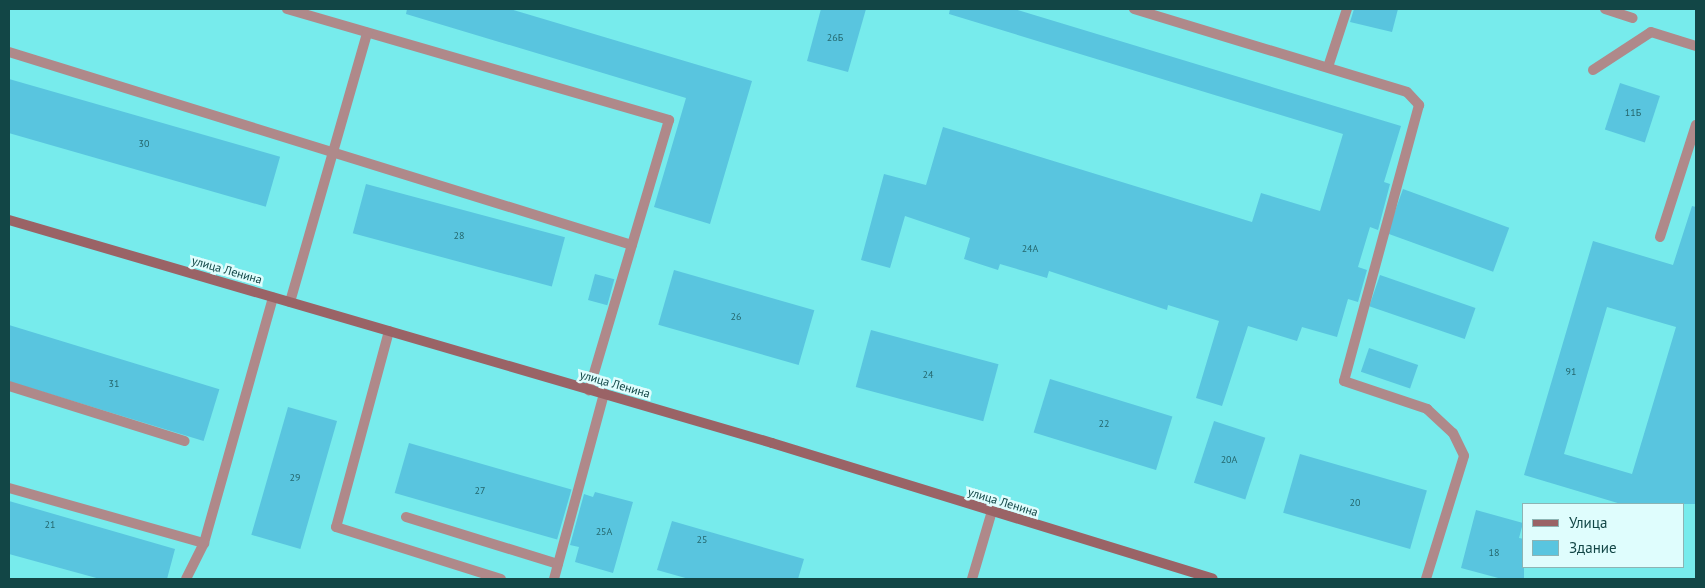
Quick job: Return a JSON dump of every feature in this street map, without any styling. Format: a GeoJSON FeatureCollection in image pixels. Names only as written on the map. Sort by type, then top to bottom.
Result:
{"type":"FeatureCollection","features":[{"type":"Feature","properties":{"kind":"street"},"geometry":{"type":"LineString","coordinates":[[287,9],[669,120],[589,390]]}},
{"type":"Feature","properties":{"kind":"street"},"geometry":{"type":"LineString","coordinates":[[1134,9],[1407,92],[1419,105],[1344,381],[1427,410],[1453,433],[1464,456],[1426,579]]}},
{"type":"Feature","properties":{"kind":"street"},"geometry":{"type":"LineString","coordinates":[[1328,68],[1347,9]]}},
{"type":"Feature","properties":{"kind":"street"},"geometry":{"type":"LineString","coordinates":[[1605,9],[1633,18]]}},
{"type":"Feature","properties":{"kind":"street"},"geometry":{"type":"LineString","coordinates":[[1593,70],[1651,32],[1696,46]]}},
{"type":"Feature","properties":{"kind":"street"},"geometry":{"type":"LineString","coordinates":[[290,302],[367,33]]}},
{"type":"Feature","properties":{"kind":"street"},"geometry":{"type":"LineString","coordinates":[[9,52],[632,245]]}},
{"type":"Feature","properties":{"kind":"street"},"geometry":{"type":"LineString","coordinates":[[1660,237],[1696,126]]}},
{"type":"Feature","properties":{"kind":"street","name":"улица Ленина"},"geometry":{"type":"LineString","coordinates":[[9,220],[604,394],[1213,579]]}},
{"type":"Feature","properties":{"kind":"street"},"geometry":{"type":"LineString","coordinates":[[186,579],[204,543],[273,297]]}},
{"type":"Feature","properties":{"kind":"street"},"geometry":{"type":"LineString","coordinates":[[389,331],[336,527],[501,579]]}},
{"type":"Feature","properties":{"kind":"street"},"geometry":{"type":"LineString","coordinates":[[9,386],[185,441]]}},
{"type":"Feature","properties":{"kind":"street"},"geometry":{"type":"LineString","coordinates":[[554,579],[604,394]]}},
{"type":"Feature","properties":{"kind":"street"},"geometry":{"type":"LineString","coordinates":[[9,488],[204,543]]}},
{"type":"Feature","properties":{"kind":"street"},"geometry":{"type":"LineString","coordinates":[[972,579],[992,511]]}},
{"type":"Feature","properties":{"kind":"street"},"geometry":{"type":"LineString","coordinates":[[406,517],[558,564]]}},
{"type":"Feature","properties":{"kind":"building"},"geometry":{"type":"Polygon","coordinates":[[[407,9],[510,9],[752,81],[710,224],[654,207],[686,98],[406,14],[407,9]]]}},
{"type":"Feature","properties":{"kind":"building"},"geometry":{"type":"Polygon","coordinates":[[[821,9],[866,9],[848,72],[807,61],[821,9]]]}},
{"type":"Feature","properties":{"kind":"building"},"geometry":{"type":"Polygon","coordinates":[[[950,9],[1014,9],[1401,126],[1384,182],[1390,184],[1378,230],[1370,227],[1358,267],[1367,270],[1358,302],[1348,299],[1337,337],[1302,327],[1297,341],[1248,326],[1222,406],[1196,398],[1219,321],[1168,305],[1167,310],[1049,271],[1047,278],[1000,264],[998,270],[964,259],[970,238],[905,216],[890,268],[861,260],[884,174],[926,185],[943,127],[1252,222],[1261,193],[1320,211],[1343,134],[949,14],[950,9]]]}},
{"type":"Feature","properties":{"kind":"building"},"geometry":{"type":"Polygon","coordinates":[[[1354,9],[1398,9],[1392,32],[1350,22],[1354,9]]]}},
{"type":"Feature","properties":{"kind":"building"},"geometry":{"type":"Polygon","coordinates":[[[9,79],[280,157],[266,207],[9,133],[9,79]]]}},
{"type":"Feature","properties":{"kind":"building"},"geometry":{"type":"Polygon","coordinates":[[[1620,83],[1660,96],[1645,143],[1605,130],[1620,83]]]}},
{"type":"Feature","properties":{"kind":"building"},"geometry":{"type":"Polygon","coordinates":[[[366,184],[565,237],[552,287],[353,233],[366,184]]]}},
{"type":"Feature","properties":{"kind":"building"},"geometry":{"type":"Polygon","coordinates":[[[1403,189],[1509,228],[1493,272],[1387,233],[1403,189]]]}},
{"type":"Feature","properties":{"kind":"building"},"geometry":{"type":"Polygon","coordinates":[[[1692,206],[1696,207],[1696,504],[1618,503],[1524,475],[1593,241],[1673,265],[1692,206]],[[1607,307],[1564,454],[1632,474],[1676,327],[1607,307]]]}},
{"type":"Feature","properties":{"kind":"building"},"geometry":{"type":"Polygon","coordinates":[[[674,270],[814,310],[799,365],[658,325],[674,270]]]}},
{"type":"Feature","properties":{"kind":"building"},"geometry":{"type":"Polygon","coordinates":[[[595,274],[614,279],[607,305],[588,300],[595,274]]]}},
{"type":"Feature","properties":{"kind":"building"},"geometry":{"type":"Polygon","coordinates":[[[1380,275],[1475,308],[1465,339],[1369,306],[1380,275]]]}},
{"type":"Feature","properties":{"kind":"building"},"geometry":{"type":"Polygon","coordinates":[[[9,325],[219,389],[204,441],[9,381],[9,325]]]}},
{"type":"Feature","properties":{"kind":"building"},"geometry":{"type":"Polygon","coordinates":[[[871,330],[999,364],[983,421],[856,387],[871,330]]]}},
{"type":"Feature","properties":{"kind":"building"},"geometry":{"type":"Polygon","coordinates":[[[1369,348],[1418,365],[1410,389],[1361,372],[1369,348]]]}},
{"type":"Feature","properties":{"kind":"building"},"geometry":{"type":"Polygon","coordinates":[[[1050,379],[1172,416],[1156,470],[1034,433],[1050,379]]]}},
{"type":"Feature","properties":{"kind":"building"},"geometry":{"type":"Polygon","coordinates":[[[288,407],[337,421],[300,549],[251,535],[288,407]]]}},
{"type":"Feature","properties":{"kind":"building"},"geometry":{"type":"Polygon","coordinates":[[[1214,421],[1265,438],[1245,500],[1194,483],[1214,421]]]}},
{"type":"Feature","properties":{"kind":"building"},"geometry":{"type":"Polygon","coordinates":[[[409,443],[571,490],[557,540],[395,493],[409,443]]]}},
{"type":"Feature","properties":{"kind":"building"},"geometry":{"type":"Polygon","coordinates":[[[1300,454],[1427,490],[1410,549],[1283,513],[1300,454]]]}},
{"type":"Feature","properties":{"kind":"building"},"geometry":{"type":"Polygon","coordinates":[[[595,492],[633,502],[613,573],[575,562],[579,547],[570,545],[584,494],[593,497],[595,492]]]}},
{"type":"Feature","properties":{"kind":"building"},"geometry":{"type":"Polygon","coordinates":[[[9,501],[175,549],[167,579],[100,579],[9,554],[9,501]]]}},
{"type":"Feature","properties":{"kind":"building"},"geometry":{"type":"Polygon","coordinates":[[[1476,510],[1522,523],[1519,538],[1522,539],[1524,579],[1502,579],[1461,568],[1476,510]]]}},
{"type":"Feature","properties":{"kind":"building"},"geometry":{"type":"Polygon","coordinates":[[[672,521],[804,559],[798,579],[689,579],[657,570],[672,521]]]}}]}
